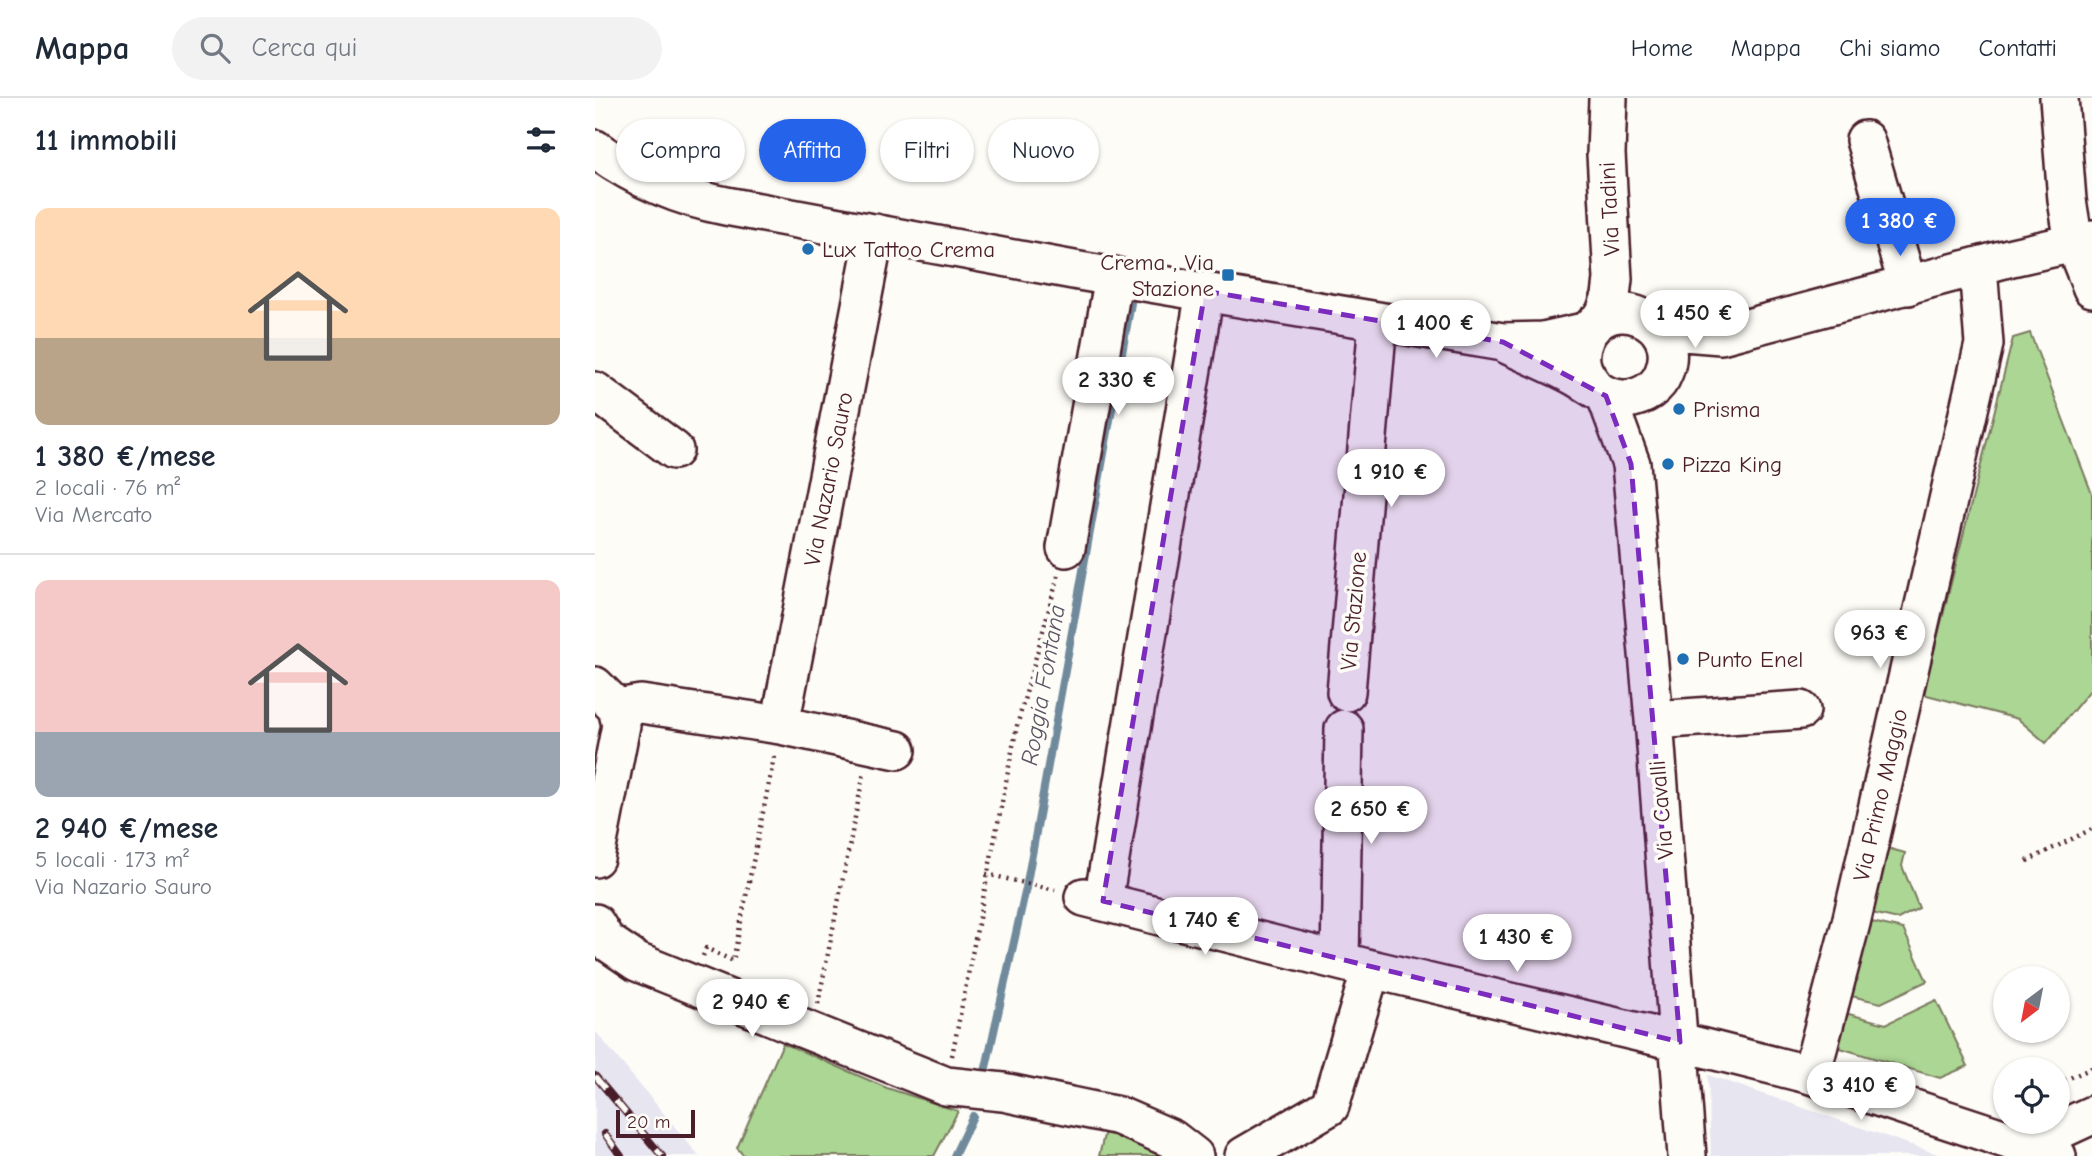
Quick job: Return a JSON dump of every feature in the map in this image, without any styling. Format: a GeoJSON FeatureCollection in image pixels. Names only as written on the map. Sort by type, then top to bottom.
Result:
{"type":"FeatureCollection","features":[{"type":"Feature","properties":{"kind":"street","name":"Via Tadini"},"geometry":{"type":"LineString","coordinates":[[1595,324],[1611,296],[1613,279],[1606,153],[1608,98]]}},
{"type":"Feature","properties":{"kind":"street"},"geometry":{"type":"LineString","coordinates":[[2059,98],[2067,200],[2083,241],[2092,288]]}},
{"type":"Feature","properties":{"kind":"street"},"geometry":{"type":"LineString","coordinates":[[1865,140],[1908,286]]}},
{"type":"Feature","properties":{"kind":"street"},"geometry":{"type":"LineString","coordinates":[[601,165],[695,201],[1503,342],[1543,341],[1595,324],[1617,313],[1632,313],[1646,318],[1659,330],[1666,344],[1667,360],[1657,382]]}},
{"type":"Feature","properties":{"kind":"street","name":"Via Nazario Sauro"},"geometry":{"type":"LineString","coordinates":[[780,725],[875,233]]}},
{"type":"Feature","properties":{"kind":"street"},"geometry":{"type":"LineString","coordinates":[[1659,330],[1721,335],[2083,241]]}},
{"type":"Feature","properties":{"kind":"street","name":"Via Primo Maggio"},"geometry":{"type":"LineString","coordinates":[[1811,1075],[1851,923],[1984,344],[1977,267]]}},
{"type":"Feature","properties":{"kind":"street"},"geometry":{"type":"LineString","coordinates":[[1066,548],[1114,276]]}},
{"type":"Feature","properties":{"kind":"street"},"geometry":{"type":"LineString","coordinates":[[1205,291],[1093,899],[1811,1075],[2041,1151],[2092,1115]]}},
{"type":"Feature","properties":{"kind":"street","name":"Via Stazione"},"geometry":{"type":"LineString","coordinates":[[1346,692],[1378,321]]}},
{"type":"Feature","properties":{"kind":"street"},"geometry":{"type":"LineString","coordinates":[[1595,324],[1582,345],[1581,360],[1582,368],[1600,391]]}},
{"type":"Feature","properties":{"kind":"street"},"geometry":{"type":"LineString","coordinates":[[1503,342],[1600,391],[1623,399],[1638,397],[1721,335]]}},
{"type":"Feature","properties":{"kind":"street","name":"Via Cavalli"},"geometry":{"type":"LineString","coordinates":[[1657,382],[1637,432],[1631,464],[1654,720],[1687,1156]]}},
{"type":"Feature","properties":{"kind":"street"},"geometry":{"type":"LineString","coordinates":[[595,391],[674,450]]}},
{"type":"Feature","properties":{"kind":"street","name":"Via Cavalli"},"geometry":{"type":"LineString","coordinates":[[1600,391],[1631,464]]}},
{"type":"Feature","properties":{"kind":"street"},"geometry":{"type":"LineString","coordinates":[[606,697],[780,725],[883,747]]}},
{"type":"Feature","properties":{"kind":"street"},"geometry":{"type":"LineString","coordinates":[[595,858],[600,803],[621,725],[606,697]]}},
{"type":"Feature","properties":{"kind":"street"},"geometry":{"type":"LineString","coordinates":[[1654,720],[1801,710]]}},
{"type":"Feature","properties":{"kind":"street"},"geometry":{"type":"LineString","coordinates":[[1244,1156],[1330,1106],[1355,965],[1344,729]]}},
{"type":"Feature","properties":{"kind":"street"},"geometry":{"type":"LineString","coordinates":[[595,923],[606,941],[637,962],[807,1031],[953,1087],[1003,1092],[1119,1116],[1172,1139],[1194,1156]]}},
{"type":"Feature","properties":{"kind":"path"},"geometry":{"type":"LineString","coordinates":[[953,1087],[986,874],[1017,726],[1066,548]]}},
{"type":"Feature","properties":{"kind":"path"},"geometry":{"type":"LineString","coordinates":[[694,984],[706,948],[733,961],[780,725]]}},
{"type":"Feature","properties":{"kind":"path"},"geometry":{"type":"LineString","coordinates":[[807,1031],[821,996],[883,747]]}},
{"type":"Feature","properties":{"kind":"path"},"geometry":{"type":"LineString","coordinates":[[2027,861],[2092,830]]}},
{"type":"Feature","properties":{"kind":"path"},"geometry":{"type":"LineString","coordinates":[[986,874],[1093,899]]}},
{"type":"Feature","properties":{"kind":"path"},"geometry":{"type":"LineString","coordinates":[[2070,1078],[2092,1068]]}},
{"type":"Feature","properties":{"kind":"highlighted area"},"geometry":{"type":"Polygon","coordinates":[[[1205,291],[1503,342],[1606,396],[1631,464],[1680,1042],[1103,901],[1205,291]]]}},
{"type":"Feature","properties":{"kind":"shaded area"},"geometry":{"type":"Polygon","coordinates":[[[595,1031],[699,1156],[595,1156],[595,1031]]]}},
{"type":"Feature","properties":{"kind":"shaded area"},"geometry":{"type":"Polygon","coordinates":[[[1708,1075],[1943,1156],[1711,1156],[1708,1075]]]}},
{"type":"Feature","properties":{"kind":"green space"},"geometry":{"type":"Polygon","coordinates":[[[2030,333],[2092,494],[2092,688],[2046,743],[2018,719],[1923,694],[2013,338],[2030,333]]]}},
{"type":"Feature","properties":{"kind":"green space"},"geometry":{"type":"Polygon","coordinates":[[[1887,848],[1905,853],[1902,866],[1919,908],[1898,919],[1872,913],[1887,848]]]}},
{"type":"Feature","properties":{"kind":"green space"},"geometry":{"type":"Polygon","coordinates":[[[1868,921],[1903,929],[1927,981],[1881,1003],[1851,996],[1868,921]]]}},
{"type":"Feature","properties":{"kind":"green space"},"geometry":{"type":"Polygon","coordinates":[[[1936,1000],[1968,1066],[1940,1078],[1837,1047],[1845,1013],[1886,1024],[1936,1000]]]}},
{"type":"Feature","properties":{"kind":"green space"},"geometry":{"type":"Polygon","coordinates":[[[783,1043],[887,1088],[958,1111],[934,1156],[744,1156],[737,1148],[783,1043]]]}},
{"type":"Feature","properties":{"kind":"green space"},"geometry":{"type":"Polygon","coordinates":[[[1105,1131],[1142,1139],[1165,1156],[1099,1156],[1105,1131]]]}},
{"type":"Feature","properties":{"kind":"water"},"geometry":{"type":"Polygon","coordinates":[[[1554,934],[1555,955],[1510,957],[1509,942],[1544,940],[1544,935],[1554,934]]]}},
{"type":"Feature","properties":{"kind":"waterway","name":"Roggia Fontana"},"geometry":{"type":"LineString","coordinates":[[985,1072],[1026,888],[1131,303]]}},
{"type":"Feature","properties":{"kind":"waterway","name":"Roggia Fontana"},"geometry":{"type":"LineString","coordinates":[[954,1156],[973,1116]]}},
{"type":"Feature","properties":{"kind":"railway"},"geometry":{"type":"LineString","coordinates":[[595,1076],[662,1156]]}},
{"type":"Feature","properties":{"kind":"railway"},"geometry":{"type":"LineString","coordinates":[[605,1134],[621,1156]]}},
{"type":"Feature","properties":{"kind":"place","name":"Lux Tattoo Crema"},"geometry":{"type":"Point","coordinates":[808,249]}},
{"type":"Feature","properties":{"kind":"place","name":"Crema , Via Stazione"},"geometry":{"type":"Point","coordinates":[1228,275]}},
{"type":"Feature","properties":{"kind":"place","name":"Prisma"},"geometry":{"type":"Point","coordinates":[1679,409]}},
{"type":"Feature","properties":{"kind":"place","name":"Pizza King"},"geometry":{"type":"Point","coordinates":[1668,464]}},
{"type":"Feature","properties":{"kind":"place","name":"Punto Enel"},"geometry":{"type":"Point","coordinates":[1683,659]}}]}
